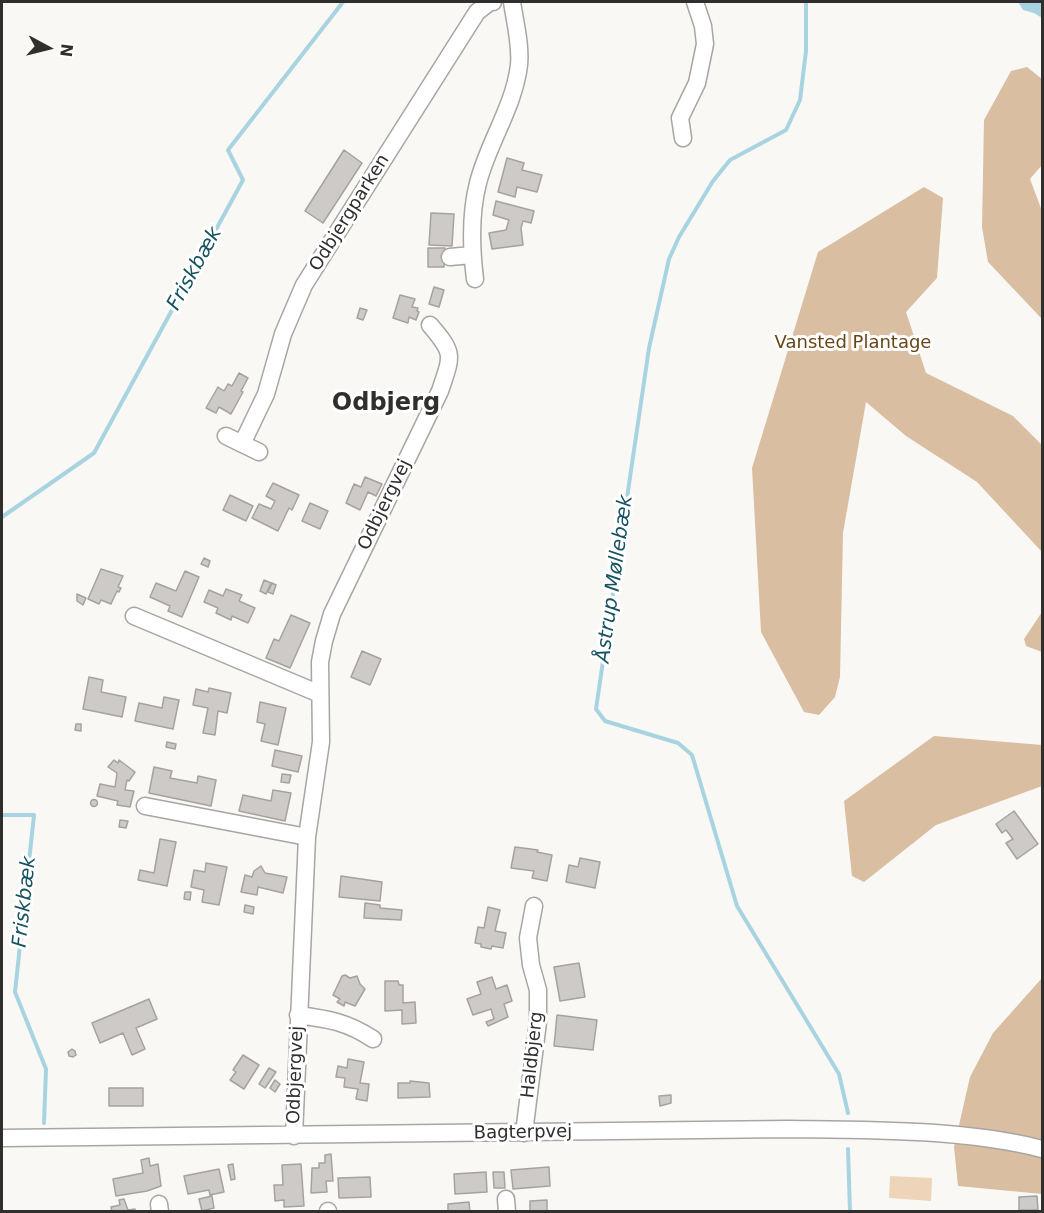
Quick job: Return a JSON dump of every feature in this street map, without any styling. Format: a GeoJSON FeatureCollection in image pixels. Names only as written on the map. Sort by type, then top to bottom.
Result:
{"type":"FeatureCollection","features":[{"type":"Feature","properties":{"kind":"street","name":"Odbjergparken"},"geometry":{"type":"LineString","coordinates":[[242,444],[266,394],[284,334],[304,285],[477,12],[494,2]]}},
{"type":"Feature","properties":{"kind":"street"},"geometry":{"type":"LineString","coordinates":[[475,279],[472,255],[472,214],[478,181],[513,91],[519,65],[519,44],[512,2]]}},
{"type":"Feature","properties":{"kind":"street"},"geometry":{"type":"LineString","coordinates":[[683,138],[680,118],[697,83],[705,44],[699,8],[695,2]]}},
{"type":"Feature","properties":{"kind":"street"},"geometry":{"type":"LineString","coordinates":[[450,257],[472,255]]}},
{"type":"Feature","properties":{"kind":"street","name":"Odbjergvej"},"geometry":{"type":"LineString","coordinates":[[294,1136],[307,837],[321,742],[320,662],[332,614],[440,391],[449,365],[448,346],[430,325]]}},
{"type":"Feature","properties":{"kind":"street"},"geometry":{"type":"LineString","coordinates":[[226,436],[259,452]]}},
{"type":"Feature","properties":{"kind":"street"},"geometry":{"type":"LineString","coordinates":[[134,616],[320,694]]}},
{"type":"Feature","properties":{"kind":"street"},"geometry":{"type":"LineString","coordinates":[[145,806],[307,837]]}},
{"type":"Feature","properties":{"kind":"street","name":"Haldbjerg"},"geometry":{"type":"LineString","coordinates":[[524,1133],[538,1022],[538,990],[531,965],[528,938],[534,906]]}},
{"type":"Feature","properties":{"kind":"street","name":"Odbjergvej"},"geometry":{"type":"LineString","coordinates":[[298,1016],[331,1019],[355,1028],[373,1040]]}},
{"type":"Feature","properties":{"kind":"street","name":"Bagterpvej"},"geometry":{"type":"LineString","coordinates":[[2,1138],[788,1129],[883,1131],[970,1138],[1042,1149]]}},
{"type":"Feature","properties":{"kind":"shaded area"},"geometry":{"type":"Polygon","coordinates":[[[890,1176],[932,1178],[931,1201],[889,1198],[890,1176]]]}},
{"type":"Feature","properties":{"kind":"green space"},"geometry":{"type":"Polygon","coordinates":[[[1027,67],[1042,79],[1042,165],[1030,179],[1042,211],[1042,319],[988,262],[982,227],[984,120],[1011,71],[1027,67]]]}},
{"type":"Feature","properties":{"kind":"green space","name":"Vansted Plantage"},"geometry":{"type":"Polygon","coordinates":[[[924,187],[943,198],[937,278],[906,312],[926,373],[1013,416],[1042,445],[1042,552],[977,482],[906,436],[866,402],[843,533],[840,677],[835,697],[819,715],[804,712],[761,632],[752,468],[818,252],[924,187]]]}},
{"type":"Feature","properties":{"kind":"green space"},"geometry":{"type":"Polygon","coordinates":[[[1042,612],[1042,652],[1026,646],[1024,639],[1042,612]]]}},
{"type":"Feature","properties":{"kind":"green space"},"geometry":{"type":"Polygon","coordinates":[[[934,736],[1042,745],[1042,786],[936,825],[864,882],[852,876],[844,801],[934,736]]]}},
{"type":"Feature","properties":{"kind":"green space"},"geometry":{"type":"Polygon","coordinates":[[[1042,978],[1042,1194],[958,1186],[954,1147],[970,1077],[993,1033],[1042,978]]]}},
{"type":"Feature","properties":{"kind":"water"},"geometry":{"type":"Polygon","coordinates":[[[1018,2],[1042,2],[1042,18],[1023,10],[1018,2]]]}},
{"type":"Feature","properties":{"kind":"building"},"geometry":{"type":"Polygon","coordinates":[[[344,150],[362,163],[323,223],[305,211],[344,150]]]}},
{"type":"Feature","properties":{"kind":"building"},"geometry":{"type":"Polygon","coordinates":[[[507,158],[524,163],[522,170],[542,175],[537,192],[517,187],[515,197],[498,192],[507,158]]]}},
{"type":"Feature","properties":{"kind":"building"},"geometry":{"type":"Polygon","coordinates":[[[496,201],[534,211],[531,223],[523,221],[521,228],[523,245],[492,249],[489,233],[506,230],[509,220],[493,215],[496,201]]]}},
{"type":"Feature","properties":{"kind":"building"},"geometry":{"type":"Polygon","coordinates":[[[431,213],[454,214],[452,246],[429,245],[431,213]]]}},
{"type":"Feature","properties":{"kind":"building"},"geometry":{"type":"Polygon","coordinates":[[[428,248],[445,248],[444,267],[428,267],[428,248]]]}},
{"type":"Feature","properties":{"kind":"building"},"geometry":{"type":"Polygon","coordinates":[[[434,287],[444,290],[439,307],[429,304],[434,287]]]}},
{"type":"Feature","properties":{"kind":"building"},"geometry":{"type":"Polygon","coordinates":[[[400,295],[415,299],[412,307],[418,308],[419,312],[416,320],[409,317],[408,323],[393,318],[400,295]]]}},
{"type":"Feature","properties":{"kind":"building"},"geometry":{"type":"Polygon","coordinates":[[[360,308],[367,310],[363,320],[357,318],[360,308]]]}},
{"type":"Feature","properties":{"kind":"building"},"geometry":{"type":"Polygon","coordinates":[[[239,373],[248,378],[231,414],[219,407],[216,413],[206,408],[218,387],[224,391],[228,384],[232,386],[239,373]]]}},
{"type":"Feature","properties":{"kind":"building"},"geometry":{"type":"Polygon","coordinates":[[[365,477],[382,484],[376,496],[368,492],[360,510],[346,503],[354,484],[361,487],[365,477]]]}},
{"type":"Feature","properties":{"kind":"building"},"geometry":{"type":"Polygon","coordinates":[[[273,483],[299,495],[292,510],[289,508],[278,531],[252,518],[259,504],[271,509],[275,501],[266,496],[273,483]]]}},
{"type":"Feature","properties":{"kind":"building"},"geometry":{"type":"Polygon","coordinates":[[[230,495],[253,506],[246,521],[223,510],[230,495]]]}},
{"type":"Feature","properties":{"kind":"building"},"geometry":{"type":"Polygon","coordinates":[[[310,503],[328,511],[320,529],[302,521],[310,503]]]}},
{"type":"Feature","properties":{"kind":"building"},"geometry":{"type":"Polygon","coordinates":[[[204,558],[210,561],[208,567],[201,564],[204,558]]]}},
{"type":"Feature","properties":{"kind":"building"},"geometry":{"type":"Polygon","coordinates":[[[101,569],[123,576],[118,587],[121,588],[119,592],[117,591],[111,604],[101,600],[99,604],[88,599],[101,569]]]}},
{"type":"Feature","properties":{"kind":"building"},"geometry":{"type":"Polygon","coordinates":[[[185,571],[199,577],[182,617],[168,611],[170,606],[150,597],[156,583],[176,591],[185,571]]]}},
{"type":"Feature","properties":{"kind":"building"},"geometry":{"type":"Polygon","coordinates":[[[264,580],[271,583],[266,594],[260,591],[264,580]]]}},
{"type":"Feature","properties":{"kind":"building"},"geometry":{"type":"Polygon","coordinates":[[[272,583],[276,585],[273,594],[268,592],[272,583]]]}},
{"type":"Feature","properties":{"kind":"building"},"geometry":{"type":"Polygon","coordinates":[[[226,589],[242,595],[239,601],[255,608],[248,623],[232,616],[231,620],[216,613],[218,608],[204,602],[209,590],[223,596],[226,589]]]}},
{"type":"Feature","properties":{"kind":"building"},"geometry":{"type":"Polygon","coordinates":[[[77,594],[86,598],[83,605],[77,601],[77,594]]]}},
{"type":"Feature","properties":{"kind":"building"},"geometry":{"type":"Polygon","coordinates":[[[291,615],[310,623],[290,668],[266,658],[274,639],[279,641],[291,615]]]}},
{"type":"Feature","properties":{"kind":"building"},"geometry":{"type":"Polygon","coordinates":[[[362,651],[381,659],[370,685],[351,677],[362,651]]]}},
{"type":"Feature","properties":{"kind":"building"},"geometry":{"type":"Polygon","coordinates":[[[89,677],[103,680],[101,692],[126,697],[122,717],[83,709],[89,677]]]}},
{"type":"Feature","properties":{"kind":"building"},"geometry":{"type":"Polygon","coordinates":[[[209,688],[231,693],[227,713],[218,711],[215,735],[203,733],[208,708],[193,705],[196,689],[208,692],[209,688]]]}},
{"type":"Feature","properties":{"kind":"building"},"geometry":{"type":"Polygon","coordinates":[[[164,697],[179,700],[173,729],[135,721],[139,703],[162,708],[164,697]]]}},
{"type":"Feature","properties":{"kind":"building"},"geometry":{"type":"Polygon","coordinates":[[[260,702],[286,708],[278,745],[261,741],[265,724],[257,722],[260,702]]]}},
{"type":"Feature","properties":{"kind":"building"},"geometry":{"type":"Polygon","coordinates":[[[76,724],[81,724],[81,731],[75,730],[76,724]]]}},
{"type":"Feature","properties":{"kind":"building"},"geometry":{"type":"Polygon","coordinates":[[[167,742],[176,744],[175,749],[166,747],[167,742]]]}},
{"type":"Feature","properties":{"kind":"building"},"geometry":{"type":"Polygon","coordinates":[[[275,750],[302,756],[298,772],[272,766],[275,750]]]}},
{"type":"Feature","properties":{"kind":"building"},"geometry":{"type":"Polygon","coordinates":[[[114,760],[118,763],[119,760],[135,772],[129,781],[127,780],[125,790],[134,791],[130,807],[117,805],[118,801],[97,796],[100,784],[115,787],[117,773],[108,767],[114,760]]]}},
{"type":"Feature","properties":{"kind":"building"},"geometry":{"type":"Polygon","coordinates":[[[154,767],[172,771],[170,778],[197,783],[198,776],[216,780],[211,806],[149,793],[154,767]]]}},
{"type":"Feature","properties":{"kind":"building"},"geometry":{"type":"Polygon","coordinates":[[[282,774],[291,775],[289,783],[281,782],[282,774]]]}},
{"type":"Feature","properties":{"kind":"building"},"geometry":{"type":"Polygon","coordinates":[[[273,790],[291,793],[285,821],[239,811],[243,795],[271,801],[273,790]]]}},
{"type":"Feature","properties":{"kind":"building"},"geometry":{"type":"Polygon","coordinates":[[[94,799],[98,803],[94,807],[90,803],[94,799]]]}},
{"type":"Feature","properties":{"kind":"building"},"geometry":{"type":"Polygon","coordinates":[[[1014,811],[1038,844],[1017,859],[1006,843],[1013,839],[1006,830],[1002,833],[996,824],[1014,811]]]}},
{"type":"Feature","properties":{"kind":"building"},"geometry":{"type":"Polygon","coordinates":[[[120,820],[128,821],[126,828],[119,827],[120,820]]]}},
{"type":"Feature","properties":{"kind":"building"},"geometry":{"type":"Polygon","coordinates":[[[160,839],[176,842],[167,886],[138,880],[140,870],[154,873],[160,839]]]}},
{"type":"Feature","properties":{"kind":"building"},"geometry":{"type":"Polygon","coordinates":[[[515,847],[538,850],[537,852],[552,855],[547,881],[532,878],[534,871],[511,868],[515,847]]]}},
{"type":"Feature","properties":{"kind":"building"},"geometry":{"type":"Polygon","coordinates":[[[580,858],[600,862],[595,888],[566,882],[569,865],[578,867],[580,858]]]}},
{"type":"Feature","properties":{"kind":"building"},"geometry":{"type":"Polygon","coordinates":[[[206,863],[227,867],[219,905],[202,902],[204,890],[191,887],[194,870],[205,872],[206,863]]]}},
{"type":"Feature","properties":{"kind":"building"},"geometry":{"type":"Polygon","coordinates":[[[261,866],[265,873],[287,877],[283,893],[258,887],[257,895],[241,892],[245,875],[252,877],[254,871],[261,866]]]}},
{"type":"Feature","properties":{"kind":"building"},"geometry":{"type":"Polygon","coordinates":[[[341,876],[382,882],[380,901],[339,897],[341,876]]]}},
{"type":"Feature","properties":{"kind":"building"},"geometry":{"type":"Polygon","coordinates":[[[185,892],[191,892],[190,900],[184,899],[185,892]]]}},
{"type":"Feature","properties":{"kind":"building"},"geometry":{"type":"Polygon","coordinates":[[[365,903],[380,905],[380,908],[402,910],[401,920],[364,918],[365,903]]]}},
{"type":"Feature","properties":{"kind":"building"},"geometry":{"type":"Polygon","coordinates":[[[245,905],[254,907],[253,914],[244,912],[245,905]]]}},
{"type":"Feature","properties":{"kind":"building"},"geometry":{"type":"Polygon","coordinates":[[[488,907],[500,910],[495,931],[506,933],[503,948],[492,946],[491,949],[475,943],[478,927],[484,928],[488,907]]]}},
{"type":"Feature","properties":{"kind":"building"},"geometry":{"type":"Polygon","coordinates":[[[579,963],[585,997],[560,1001],[554,967],[579,963]]]}},
{"type":"Feature","properties":{"kind":"building"},"geometry":{"type":"Polygon","coordinates":[[[342,976],[350,978],[357,976],[365,989],[355,1006],[345,1002],[344,1006],[337,1002],[340,999],[333,995],[342,976]]]}},
{"type":"Feature","properties":{"kind":"building"},"geometry":{"type":"Polygon","coordinates":[[[492,977],[496,989],[507,985],[512,1001],[504,1004],[508,1017],[488,1026],[486,1022],[494,1019],[491,1009],[473,1015],[467,999],[481,994],[477,982],[492,977]]]}},
{"type":"Feature","properties":{"kind":"building"},"geometry":{"type":"Polygon","coordinates":[[[385,981],[398,981],[399,985],[403,985],[403,1003],[415,1002],[416,1023],[402,1024],[402,1010],[385,1011],[385,981]]]}},
{"type":"Feature","properties":{"kind":"building"},"geometry":{"type":"Polygon","coordinates":[[[149,999],[157,1019],[136,1028],[145,1049],[132,1055],[123,1033],[100,1043],[92,1023],[149,999]]]}},
{"type":"Feature","properties":{"kind":"building"},"geometry":{"type":"Polygon","coordinates":[[[557,1015],[597,1020],[593,1050],[554,1046],[557,1015]]]}},
{"type":"Feature","properties":{"kind":"building"},"geometry":{"type":"Polygon","coordinates":[[[72,1049],[76,1055],[73,1057],[69,1056],[68,1052],[72,1049]]]}},
{"type":"Feature","properties":{"kind":"building"},"geometry":{"type":"Polygon","coordinates":[[[243,1055],[259,1065],[244,1089],[230,1080],[236,1072],[233,1070],[243,1055]]]}},
{"type":"Feature","properties":{"kind":"building"},"geometry":{"type":"Polygon","coordinates":[[[348,1059],[364,1062],[360,1083],[369,1084],[367,1101],[356,1099],[358,1089],[344,1087],[345,1078],[336,1077],[338,1066],[347,1068],[348,1059]]]}},
{"type":"Feature","properties":{"kind":"building"},"geometry":{"type":"Polygon","coordinates":[[[269,1068],[276,1072],[265,1088],[259,1084],[269,1068]]]}},
{"type":"Feature","properties":{"kind":"building"},"geometry":{"type":"Polygon","coordinates":[[[275,1080],[280,1084],[275,1092],[270,1088],[275,1080]]]}},
{"type":"Feature","properties":{"kind":"building"},"geometry":{"type":"Polygon","coordinates":[[[410,1081],[429,1083],[430,1097],[398,1098],[398,1083],[410,1083],[410,1081]]]}},
{"type":"Feature","properties":{"kind":"building"},"geometry":{"type":"Polygon","coordinates":[[[109,1088],[143,1088],[143,1106],[109,1106],[109,1088]]]}},
{"type":"Feature","properties":{"kind":"building"},"geometry":{"type":"Polygon","coordinates":[[[671,1095],[671,1103],[660,1106],[659,1096],[671,1095]]]}},
{"type":"Feature","properties":{"kind":"building"},"geometry":{"type":"Polygon","coordinates":[[[331,1154],[333,1181],[326,1181],[327,1192],[311,1193],[312,1168],[319,1168],[319,1163],[325,1163],[325,1155],[331,1154]]]}},
{"type":"Feature","properties":{"kind":"building"},"geometry":{"type":"Polygon","coordinates":[[[149,1158],[150,1166],[158,1164],[161,1186],[147,1191],[116,1196],[113,1179],[143,1173],[141,1160],[149,1158]]]}},
{"type":"Feature","properties":{"kind":"building"},"geometry":{"type":"Polygon","coordinates":[[[233,1164],[235,1179],[231,1180],[228,1165],[233,1164]]]}},
{"type":"Feature","properties":{"kind":"building"},"geometry":{"type":"Polygon","coordinates":[[[301,1164],[304,1206],[284,1207],[284,1200],[275,1201],[274,1185],[283,1185],[282,1165],[301,1164]]]}},
{"type":"Feature","properties":{"kind":"building"},"geometry":{"type":"Polygon","coordinates":[[[549,1167],[550,1186],[513,1189],[511,1170],[549,1167]]]}},
{"type":"Feature","properties":{"kind":"building"},"geometry":{"type":"Polygon","coordinates":[[[219,1169],[224,1192],[210,1195],[209,1190],[188,1194],[184,1176],[219,1169]]]}},
{"type":"Feature","properties":{"kind":"building"},"geometry":{"type":"Polygon","coordinates":[[[486,1172],[487,1192],[455,1194],[454,1174],[486,1172]]]}},
{"type":"Feature","properties":{"kind":"building"},"geometry":{"type":"Polygon","coordinates":[[[493,1172],[504,1172],[505,1188],[494,1188],[493,1172]]]}},
{"type":"Feature","properties":{"kind":"building"},"geometry":{"type":"Polygon","coordinates":[[[370,1177],[371,1197],[339,1198],[338,1178],[370,1177]]]}},
{"type":"Feature","properties":{"kind":"building"},"geometry":{"type":"Polygon","coordinates":[[[212,1196],[214,1208],[202,1211],[199,1199],[212,1196]]]}},
{"type":"Feature","properties":{"kind":"building"},"geometry":{"type":"Polygon","coordinates":[[[1037,1196],[1038,1210],[1019,1210],[1019,1197],[1037,1196]]]}},
{"type":"Feature","properties":{"kind":"building"},"geometry":{"type":"Polygon","coordinates":[[[124,1199],[128,1210],[135,1209],[135,1212],[112,1212],[111,1207],[120,1205],[119,1200],[124,1199]]]}},
{"type":"Feature","properties":{"kind":"building"},"geometry":{"type":"Polygon","coordinates":[[[547,1200],[547,1212],[530,1212],[530,1201],[547,1200]]]}},
{"type":"Feature","properties":{"kind":"building"},"geometry":{"type":"Polygon","coordinates":[[[469,1202],[470,1212],[448,1212],[448,1204],[469,1202]]]}},
{"type":"Feature","properties":{"kind":"waterway","name":"Friskbæk"},"geometry":{"type":"LineString","coordinates":[[2,517],[94,453],[243,180],[228,150],[343,2]]}},
{"type":"Feature","properties":{"kind":"waterway","name":"Åstrup Møllebæk"},"geometry":{"type":"LineString","coordinates":[[806,2],[806,51],[800,100],[786,130],[730,160],[713,181],[679,237],[669,259],[649,348],[596,709],[605,721],[678,743],[692,755],[737,906],[839,1074],[848,1113]]}},
{"type":"Feature","properties":{"kind":"waterway","name":"Friskbæk"},"geometry":{"type":"LineString","coordinates":[[2,815],[34,815],[15,992],[46,1069],[44,1123]]}},
{"type":"Feature","properties":{"kind":"waterway","name":"Åstrup Møllebæk"},"geometry":{"type":"LineString","coordinates":[[848,1149],[850,1212]]}},
{"type":"Feature","properties":{"kind":"district","name":"Odbjerg"},"geometry":{"type":"Point","coordinates":[386,404]}}]}
